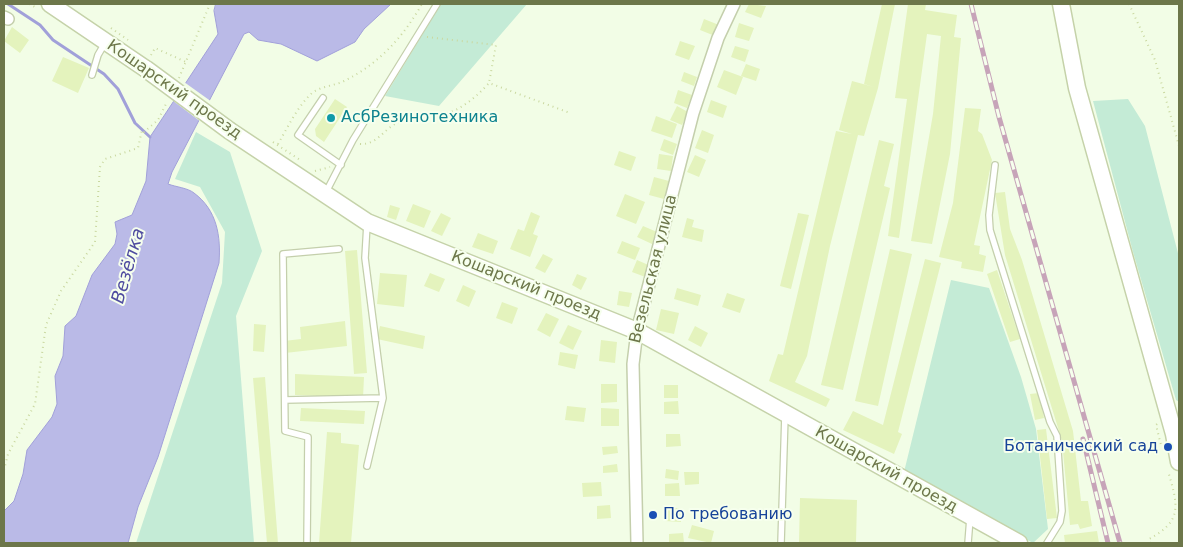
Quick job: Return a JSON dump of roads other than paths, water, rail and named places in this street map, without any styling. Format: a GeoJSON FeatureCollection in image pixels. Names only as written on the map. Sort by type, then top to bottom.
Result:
{"type":"FeatureCollection","features":[{"type":"Feature","properties":{"kind":"street","name":"Кошарский проезд"},"geometry":{"type":"LineString","coordinates":[[50,4],[102,48],[148,63],[230,131],[367,222],[637,331],[1019,543]]}},
{"type":"Feature","properties":{"kind":"street","name":"Везельская улица"},"geometry":{"type":"LineString","coordinates":[[637,543],[633,364],[637,331],[693,113],[718,38],[734,4]]}},
{"type":"Feature","properties":{"kind":"street"},"geometry":{"type":"LineString","coordinates":[[1061,4],[1077,88],[1174,432],[1174,466]]}},
{"type":"Feature","properties":{"kind":"lane"},"geometry":{"type":"LineString","coordinates":[[326,194],[353,140],[437,4]]}},
{"type":"Feature","properties":{"kind":"lane"},"geometry":{"type":"LineString","coordinates":[[92,72],[102,48]]}},
{"type":"Feature","properties":{"kind":"lane"},"geometry":{"type":"LineString","coordinates":[[323,98],[298,135],[340,164]]}},
{"type":"Feature","properties":{"kind":"lane"},"geometry":{"type":"LineString","coordinates":[[996,165],[989,215],[990,230],[1050,422],[1057,436],[1062,511],[1060,522],[1046,543]]}},
{"type":"Feature","properties":{"kind":"lane"},"geometry":{"type":"LineString","coordinates":[[367,222],[365,258],[383,398],[367,466]]}},
{"type":"Feature","properties":{"kind":"lane"},"geometry":{"type":"LineString","coordinates":[[307,543],[308,437],[285,431],[283,254],[339,249]]}},
{"type":"Feature","properties":{"kind":"lane"},"geometry":{"type":"LineString","coordinates":[[284,400],[383,398]]}},
{"type":"Feature","properties":{"kind":"lane"},"geometry":{"type":"LineString","coordinates":[[781,543],[785,414]]}},
{"type":"Feature","properties":{"kind":"lane"},"geometry":{"type":"LineString","coordinates":[[968,543],[970,516]]}},
{"type":"Feature","properties":{"kind":"water","name":"Везёлка"},"geometry":{"type":"Polygon","coordinates":[[[216,4],[391,4],[364,29],[355,42],[317,61],[281,44],[258,40],[249,32],[244,34],[172,172],[168,184],[191,191],[208,207],[218,233],[219,263],[158,457],[138,507],[128,543],[4,543],[4,511],[14,501],[23,474],[27,450],[52,417],[57,404],[55,376],[63,356],[65,326],[76,316],[92,275],[115,244],[117,234],[115,222],[132,215],[146,181],[150,137],[218,34],[214,11],[216,4]]]}},
{"type":"Feature","properties":{"kind":"waterway"},"geometry":{"type":"LineString","coordinates":[[8,4],[40,25],[53,40],[104,74],[118,89],[135,123],[150,137]]}},
{"type":"Feature","properties":{"kind":"railway"},"geometry":{"type":"LineString","coordinates":[[971,4],[999,117],[1120,543]]}},
{"type":"Feature","properties":{"kind":"railway"},"geometry":{"type":"LineString","coordinates":[[1083,439],[1108,543]]}},
{"type":"Feature","properties":{"kind":"place","name":"АсбРезинотехника"},"geometry":{"type":"Point","coordinates":[331,118]}},
{"type":"Feature","properties":{"kind":"place","name":"Ботанический сад"},"geometry":{"type":"Point","coordinates":[1168,447]}},
{"type":"Feature","properties":{"kind":"place","name":"По требованию"},"geometry":{"type":"Point","coordinates":[653,515]}}]}
